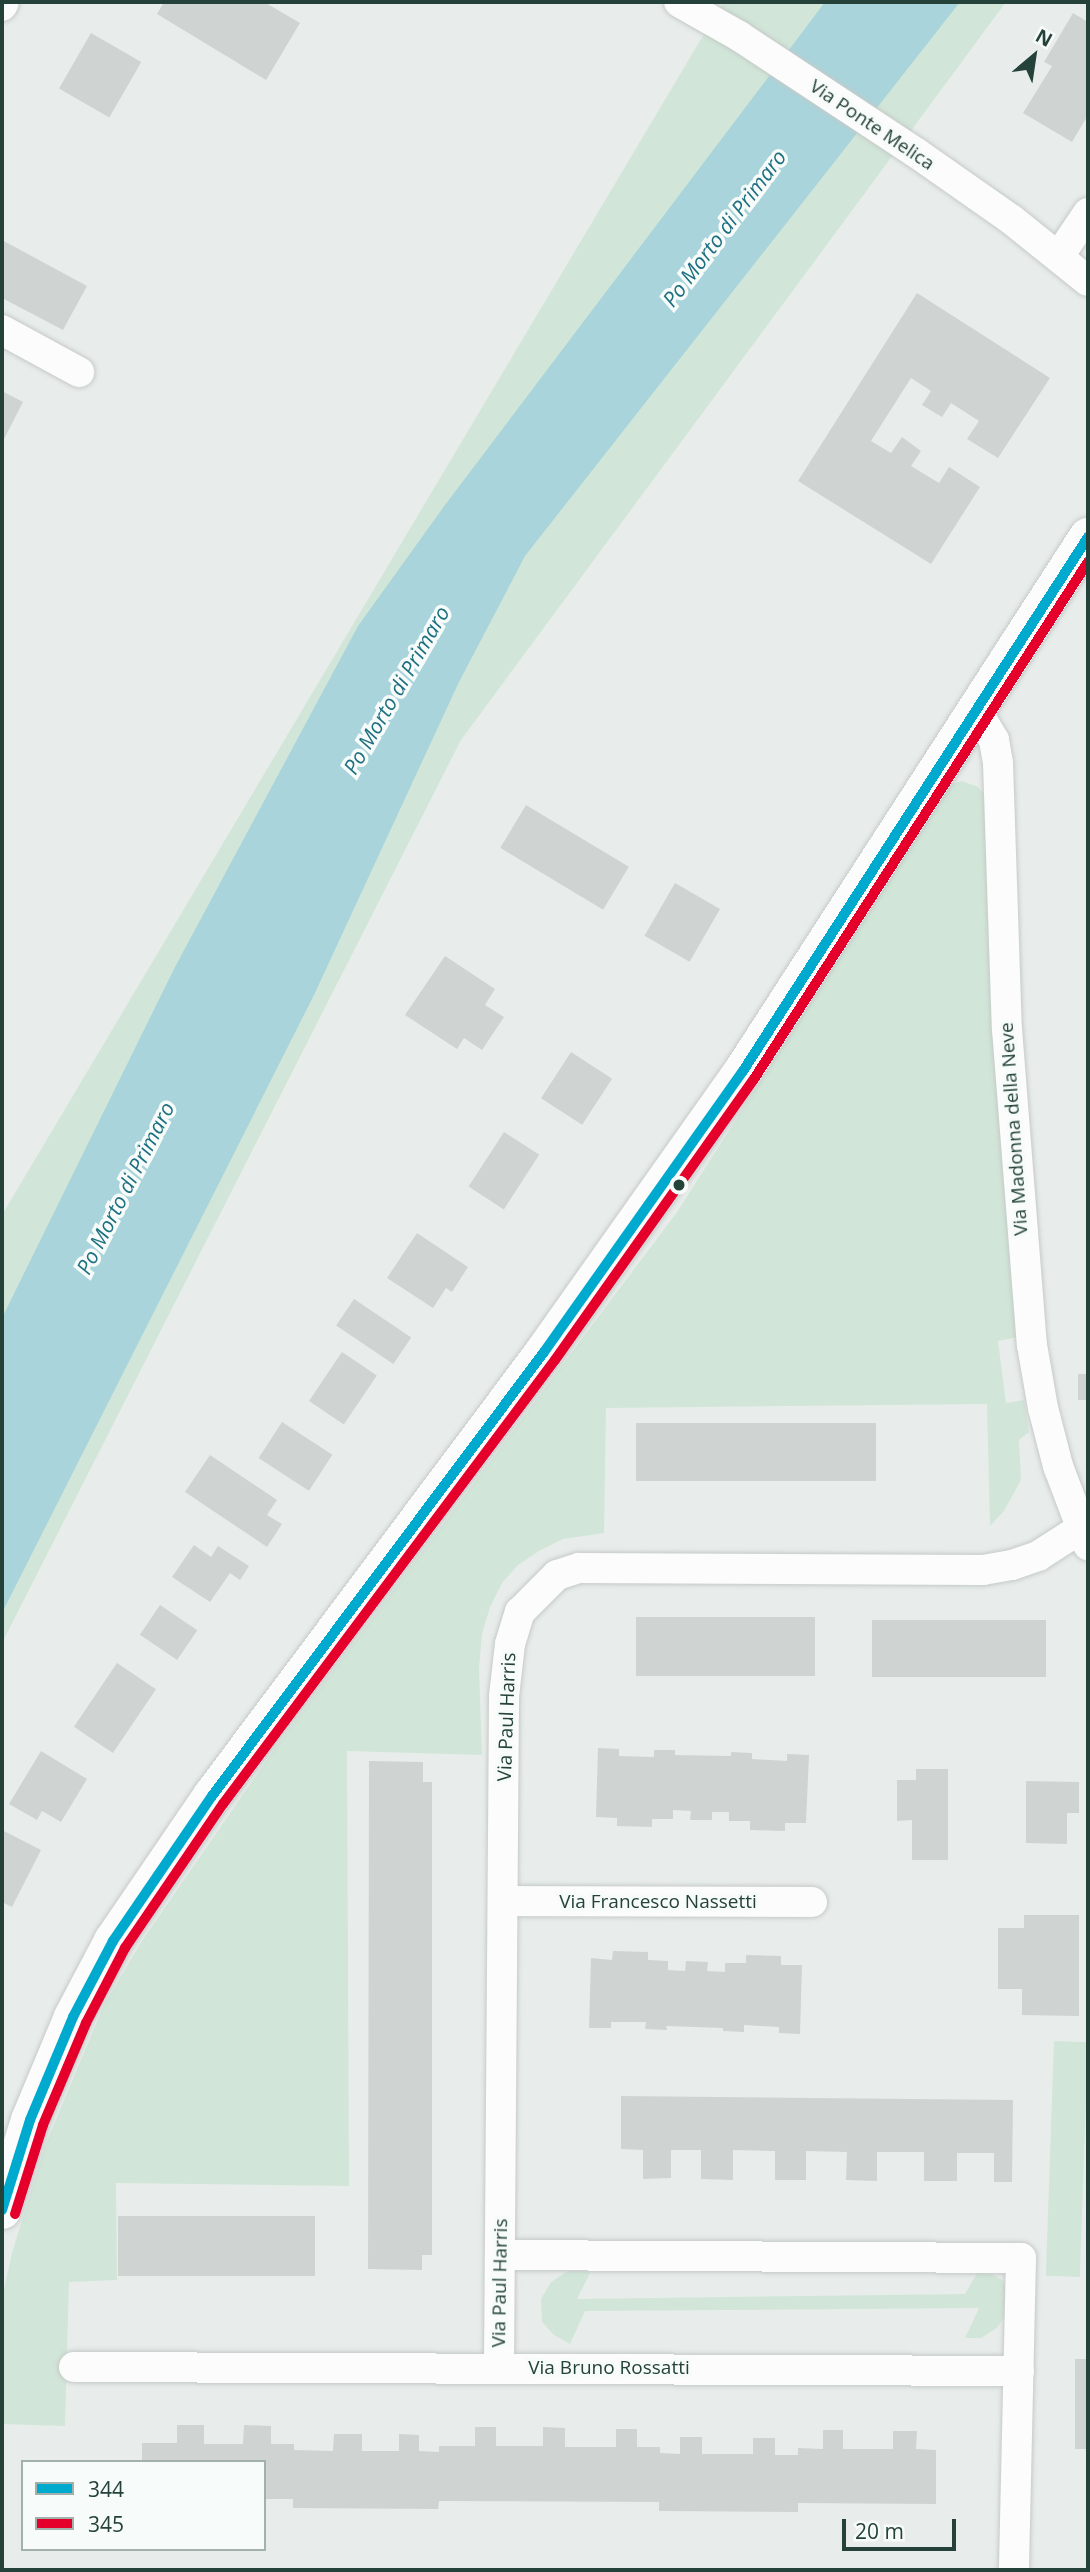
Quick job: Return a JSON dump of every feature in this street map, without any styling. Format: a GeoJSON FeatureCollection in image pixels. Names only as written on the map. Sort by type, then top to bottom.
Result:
{"type":"FeatureCollection","features":[{"type":"Feature","properties":{"kind":"main road"},"geometry":{"type":"LineString","coordinates":[[2,2210],[30,2120],[73,2017],[113,1941],[212,1796],[544,1352],[743,1071],[1088,537]]}},
{"type":"Feature","properties":{"kind":"street","name":"Via Ponte Melica"},"geometry":{"type":"LineString","coordinates":[[679,2],[738,36],[915,152],[1059,256],[1088,281]]}},
{"type":"Feature","properties":{"kind":"street"},"geometry":{"type":"LineString","coordinates":[[1059,256],[1088,213]]}},
{"type":"Feature","properties":{"kind":"street"},"geometry":{"type":"LineString","coordinates":[[2,330],[79,372]]}},
{"type":"Feature","properties":{"kind":"street","name":"Via Madonna della Neve"},"geometry":{"type":"LineString","coordinates":[[976,710],[994,740],[998,764],[1007,1029],[1032,1345],[1042,1408],[1084,1537]]}},
{"type":"Feature","properties":{"kind":"street","name":"Via Paul Harris"},"geometry":{"type":"LineString","coordinates":[[499,2367],[505,1901],[504,1696],[510,1644],[520,1612],[557,1575],[579,1568],[630,1566],[983,1570],[1012,1565],[1084,1537]]}},
{"type":"Feature","properties":{"kind":"street","name":"Via Francesco Nassetti"},"geometry":{"type":"LineString","coordinates":[[505,1901],[812,1902]]}},
{"type":"Feature","properties":{"kind":"street"},"geometry":{"type":"LineString","coordinates":[[500,2255],[1021,2258],[1014,2570]]}},
{"type":"Feature","properties":{"kind":"street","name":"Via Bruno Rossatti"},"geometry":{"type":"LineString","coordinates":[[74,2367],[1018,2371]]}},
{"type":"Feature","properties":{"kind":"green space"},"geometry":{"type":"Polygon","coordinates":[[[723,2],[1006,2],[461,740],[2,1643],[2,1215],[723,2]]]}},
{"type":"Feature","properties":{"kind":"green space"},"geometry":{"type":"Polygon","coordinates":[[[962,781],[978,787],[989,800],[1006,1207],[1018,1337],[998,1341],[1006,1403],[1024,1400],[1029,1432],[1019,1440],[1021,1480],[1004,1511],[990,1526],[987,1404],[606,1408],[604,1533],[563,1539],[539,1551],[518,1565],[502,1583],[490,1607],[482,1634],[479,1668],[482,1755],[347,1751],[349,2186],[116,2183],[117,2280],[69,2282],[65,2426],[2,2424],[2,2298],[12,2253],[45,2146],[104,2005],[142,1941],[275,1748],[677,1212],[951,784],[962,781]]]}},
{"type":"Feature","properties":{"kind":"green space"},"geometry":{"type":"Polygon","coordinates":[[[1054,2041],[1088,2042],[1080,2277],[1046,2276],[1054,2041]]]}},
{"type":"Feature","properties":{"kind":"green space"},"geometry":{"type":"Polygon","coordinates":[[[980,2268],[1002,2280],[1011,2294],[1009,2310],[997,2328],[981,2338],[965,2338],[979,2308],[585,2311],[570,2344],[554,2335],[542,2322],[541,2299],[551,2282],[568,2271],[591,2271],[577,2299],[965,2294],[980,2268]]]}},
{"type":"Feature","properties":{"kind":"water","name":"Po Morto di Primaro"},"geometry":{"type":"Polygon","coordinates":[[[825,2],[960,2],[525,556],[459,682],[314,995],[2,1613],[2,1318],[175,967],[358,626],[445,505],[825,2]]]}},
{"type":"Feature","properties":{"kind":"building"},"geometry":{"type":"Polygon","coordinates":[[[164,2],[264,2],[300,23],[266,80],[157,14],[164,2]]]}},
{"type":"Feature","properties":{"kind":"building"},"geometry":{"type":"Polygon","coordinates":[[[1073,13],[1088,22],[1088,115],[1072,142],[1023,113],[1052,66],[1044,62],[1073,13]]]}},
{"type":"Feature","properties":{"kind":"building"},"geometry":{"type":"Polygon","coordinates":[[[91,33],[141,62],[109,117],[59,88],[91,33]]]}},
{"type":"Feature","properties":{"kind":"building"},"geometry":{"type":"Polygon","coordinates":[[[2,240],[87,286],[63,330],[2,298],[2,240]]]}},
{"type":"Feature","properties":{"kind":"building"},"geometry":{"type":"Polygon","coordinates":[[[917,293],[1050,378],[998,458],[967,439],[979,421],[951,403],[942,417],[922,405],[931,391],[911,378],[871,441],[891,453],[902,437],[921,451],[911,466],[939,483],[949,467],[980,487],[931,564],[798,481],[917,293]]]}},
{"type":"Feature","properties":{"kind":"building"},"geometry":{"type":"Polygon","coordinates":[[[2,391],[23,402],[2,443],[2,391]]]}},
{"type":"Feature","properties":{"kind":"building"},"geometry":{"type":"Polygon","coordinates":[[[526,805],[629,867],[603,910],[500,848],[526,805]]]}},
{"type":"Feature","properties":{"kind":"building"},"geometry":{"type":"Polygon","coordinates":[[[675,883],[720,909],[690,962],[644,936],[675,883]]]}},
{"type":"Feature","properties":{"kind":"building"},"geometry":{"type":"Polygon","coordinates":[[[445,956],[495,989],[485,1005],[504,1017],[482,1050],[464,1038],[457,1049],[405,1015],[445,956]]]}},
{"type":"Feature","properties":{"kind":"building"},"geometry":{"type":"Polygon","coordinates":[[[571,1052],[612,1079],[582,1125],[541,1098],[571,1052]]]}},
{"type":"Feature","properties":{"kind":"building"},"geometry":{"type":"Polygon","coordinates":[[[504,1132],[539,1155],[504,1209],[469,1187],[504,1132]]]}},
{"type":"Feature","properties":{"kind":"building"},"geometry":{"type":"Polygon","coordinates":[[[417,1233],[468,1267],[452,1292],[446,1288],[433,1308],[387,1278],[417,1233]]]}},
{"type":"Feature","properties":{"kind":"building"},"geometry":{"type":"Polygon","coordinates":[[[354,1299],[411,1338],[393,1364],[336,1326],[354,1299]]]}},
{"type":"Feature","properties":{"kind":"building"},"geometry":{"type":"Polygon","coordinates":[[[342,1352],[377,1375],[344,1424],[309,1401],[342,1352]]]}},
{"type":"Feature","properties":{"kind":"building"},"geometry":{"type":"Polygon","coordinates":[[[1078,1374],[1088,1374],[1088,1400],[1078,1400],[1078,1374]]]}},
{"type":"Feature","properties":{"kind":"building"},"geometry":{"type":"Polygon","coordinates":[[[282,1422],[332,1455],[309,1491],[259,1458],[282,1422]]]}},
{"type":"Feature","properties":{"kind":"building"},"geometry":{"type":"Polygon","coordinates":[[[636,1423],[876,1423],[876,1481],[636,1481],[636,1423]]]}},
{"type":"Feature","properties":{"kind":"building"},"geometry":{"type":"Polygon","coordinates":[[[210,1455],[277,1500],[267,1515],[282,1524],[267,1547],[185,1492],[210,1455]]]}},
{"type":"Feature","properties":{"kind":"building"},"geometry":{"type":"Polygon","coordinates":[[[194,1545],[211,1557],[218,1546],[249,1566],[240,1580],[230,1573],[210,1602],[172,1577],[194,1545]]]}},
{"type":"Feature","properties":{"kind":"building"},"geometry":{"type":"Polygon","coordinates":[[[160,1605],[197,1630],[177,1660],[140,1635],[160,1605]]]}},
{"type":"Feature","properties":{"kind":"building"},"geometry":{"type":"Polygon","coordinates":[[[636,1617],[815,1617],[815,1676],[636,1676],[636,1617]]]}},
{"type":"Feature","properties":{"kind":"building"},"geometry":{"type":"Polygon","coordinates":[[[872,1620],[1046,1620],[1046,1677],[872,1677],[872,1620]]]}},
{"type":"Feature","properties":{"kind":"building"},"geometry":{"type":"Polygon","coordinates":[[[117,1663],[156,1689],[113,1753],[74,1727],[117,1663]]]}},
{"type":"Feature","properties":{"kind":"building"},"geometry":{"type":"Polygon","coordinates":[[[598,1748],[619,1749],[619,1756],[654,1757],[654,1750],[675,1750],[675,1755],[731,1756],[731,1752],[752,1753],[752,1759],[787,1761],[787,1754],[809,1755],[806,1823],[785,1823],[785,1831],[750,1830],[750,1821],[729,1821],[729,1812],[712,1812],[712,1820],[690,1820],[691,1811],[673,1810],[673,1819],[652,1819],[652,1827],[617,1826],[617,1818],[596,1817],[598,1748]]]}},
{"type":"Feature","properties":{"kind":"building"},"geometry":{"type":"Polygon","coordinates":[[[41,1751],[87,1779],[61,1822],[42,1811],[37,1820],[9,1804],[41,1751]]]}},
{"type":"Feature","properties":{"kind":"building"},"geometry":{"type":"Polygon","coordinates":[[[369,1761],[423,1762],[423,1782],[432,1782],[432,2255],[422,2255],[422,2270],[368,2269],[369,1761]]]}},
{"type":"Feature","properties":{"kind":"building"},"geometry":{"type":"Polygon","coordinates":[[[916,1769],[948,1769],[948,1860],[912,1860],[912,1820],[897,1821],[897,1780],[916,1780],[916,1769]]]}},
{"type":"Feature","properties":{"kind":"building"},"geometry":{"type":"Polygon","coordinates":[[[1026,1781],[1079,1782],[1079,1813],[1067,1813],[1067,1844],[1026,1843],[1026,1781]]]}},
{"type":"Feature","properties":{"kind":"building"},"geometry":{"type":"Polygon","coordinates":[[[2,1830],[41,1850],[12,1907],[2,1902],[2,1830]]]}},
{"type":"Feature","properties":{"kind":"building"},"geometry":{"type":"Polygon","coordinates":[[[1024,1915],[1079,1915],[1079,2016],[1022,2015],[1022,1989],[998,1989],[998,1928],[1024,1928],[1024,1915]]]}},
{"type":"Feature","properties":{"kind":"building"},"geometry":{"type":"Polygon","coordinates":[[[613,1951],[648,1952],[648,1960],[668,1961],[668,1970],[685,1971],[686,1961],[708,1962],[707,1971],[725,1972],[725,1963],[746,1963],[746,1955],[781,1956],[781,1965],[802,1965],[800,2034],[779,2033],[779,2027],[744,2025],[744,2032],[723,2031],[723,2028],[666,2026],[667,2030],[645,2029],[646,2022],[611,2022],[611,2028],[589,2028],[591,1958],[612,1960],[613,1951]]]}},
{"type":"Feature","properties":{"kind":"building"},"geometry":{"type":"Polygon","coordinates":[[[621,2096],[1013,2100],[1012,2182],[994,2182],[994,2153],[957,2153],[957,2181],[924,2181],[924,2152],[877,2152],[877,2181],[846,2180],[847,2152],[806,2151],[806,2180],[775,2180],[775,2151],[733,2150],[733,2180],[701,2179],[701,2150],[671,2150],[671,2178],[643,2179],[643,2150],[621,2149],[621,2096]]]}},
{"type":"Feature","properties":{"kind":"building"},"geometry":{"type":"Polygon","coordinates":[[[118,2216],[315,2216],[315,2276],[118,2276],[118,2216]]]}},
{"type":"Feature","properties":{"kind":"building"},"geometry":{"type":"Polygon","coordinates":[[[1075,2359],[1088,2359],[1088,2449],[1075,2449],[1075,2359]]]}},
{"type":"Feature","properties":{"kind":"building"},"geometry":{"type":"Polygon","coordinates":[[[177,2425],[204,2425],[204,2444],[243,2444],[244,2425],[271,2426],[271,2444],[294,2444],[294,2450],[333,2451],[334,2434],[362,2434],[362,2451],[399,2451],[399,2434],[419,2435],[419,2451],[439,2452],[439,2446],[475,2446],[475,2427],[496,2427],[496,2446],[543,2446],[543,2427],[565,2428],[565,2447],[616,2447],[616,2429],[637,2429],[637,2447],[660,2447],[660,2453],[680,2454],[680,2437],[702,2437],[702,2454],[753,2454],[753,2438],[775,2438],[775,2455],[798,2455],[798,2448],[823,2449],[823,2430],[843,2430],[843,2449],[893,2449],[893,2431],[917,2431],[916,2449],[936,2450],[936,2504],[798,2503],[798,2512],[659,2511],[659,2502],[439,2501],[438,2509],[293,2508],[293,2499],[266,2499],[266,2460],[142,2460],[142,2443],[177,2443],[177,2425]]]}},
{"type":"Feature","properties":{"kind":"transit line","name":"344"},"geometry":{"type":"LineString","coordinates":[[2,2210],[30,2120],[73,2017],[113,1941],[212,1796],[544,1352],[743,1071],[1088,537]]}},
{"type":"Feature","properties":{"kind":"transit line","name":"345"},"geometry":{"type":"LineString","coordinates":[[15,2214],[43,2125],[86,2023],[125,1948],[223,1804],[555,1360],[754,1079],[1088,562]]}}]}
